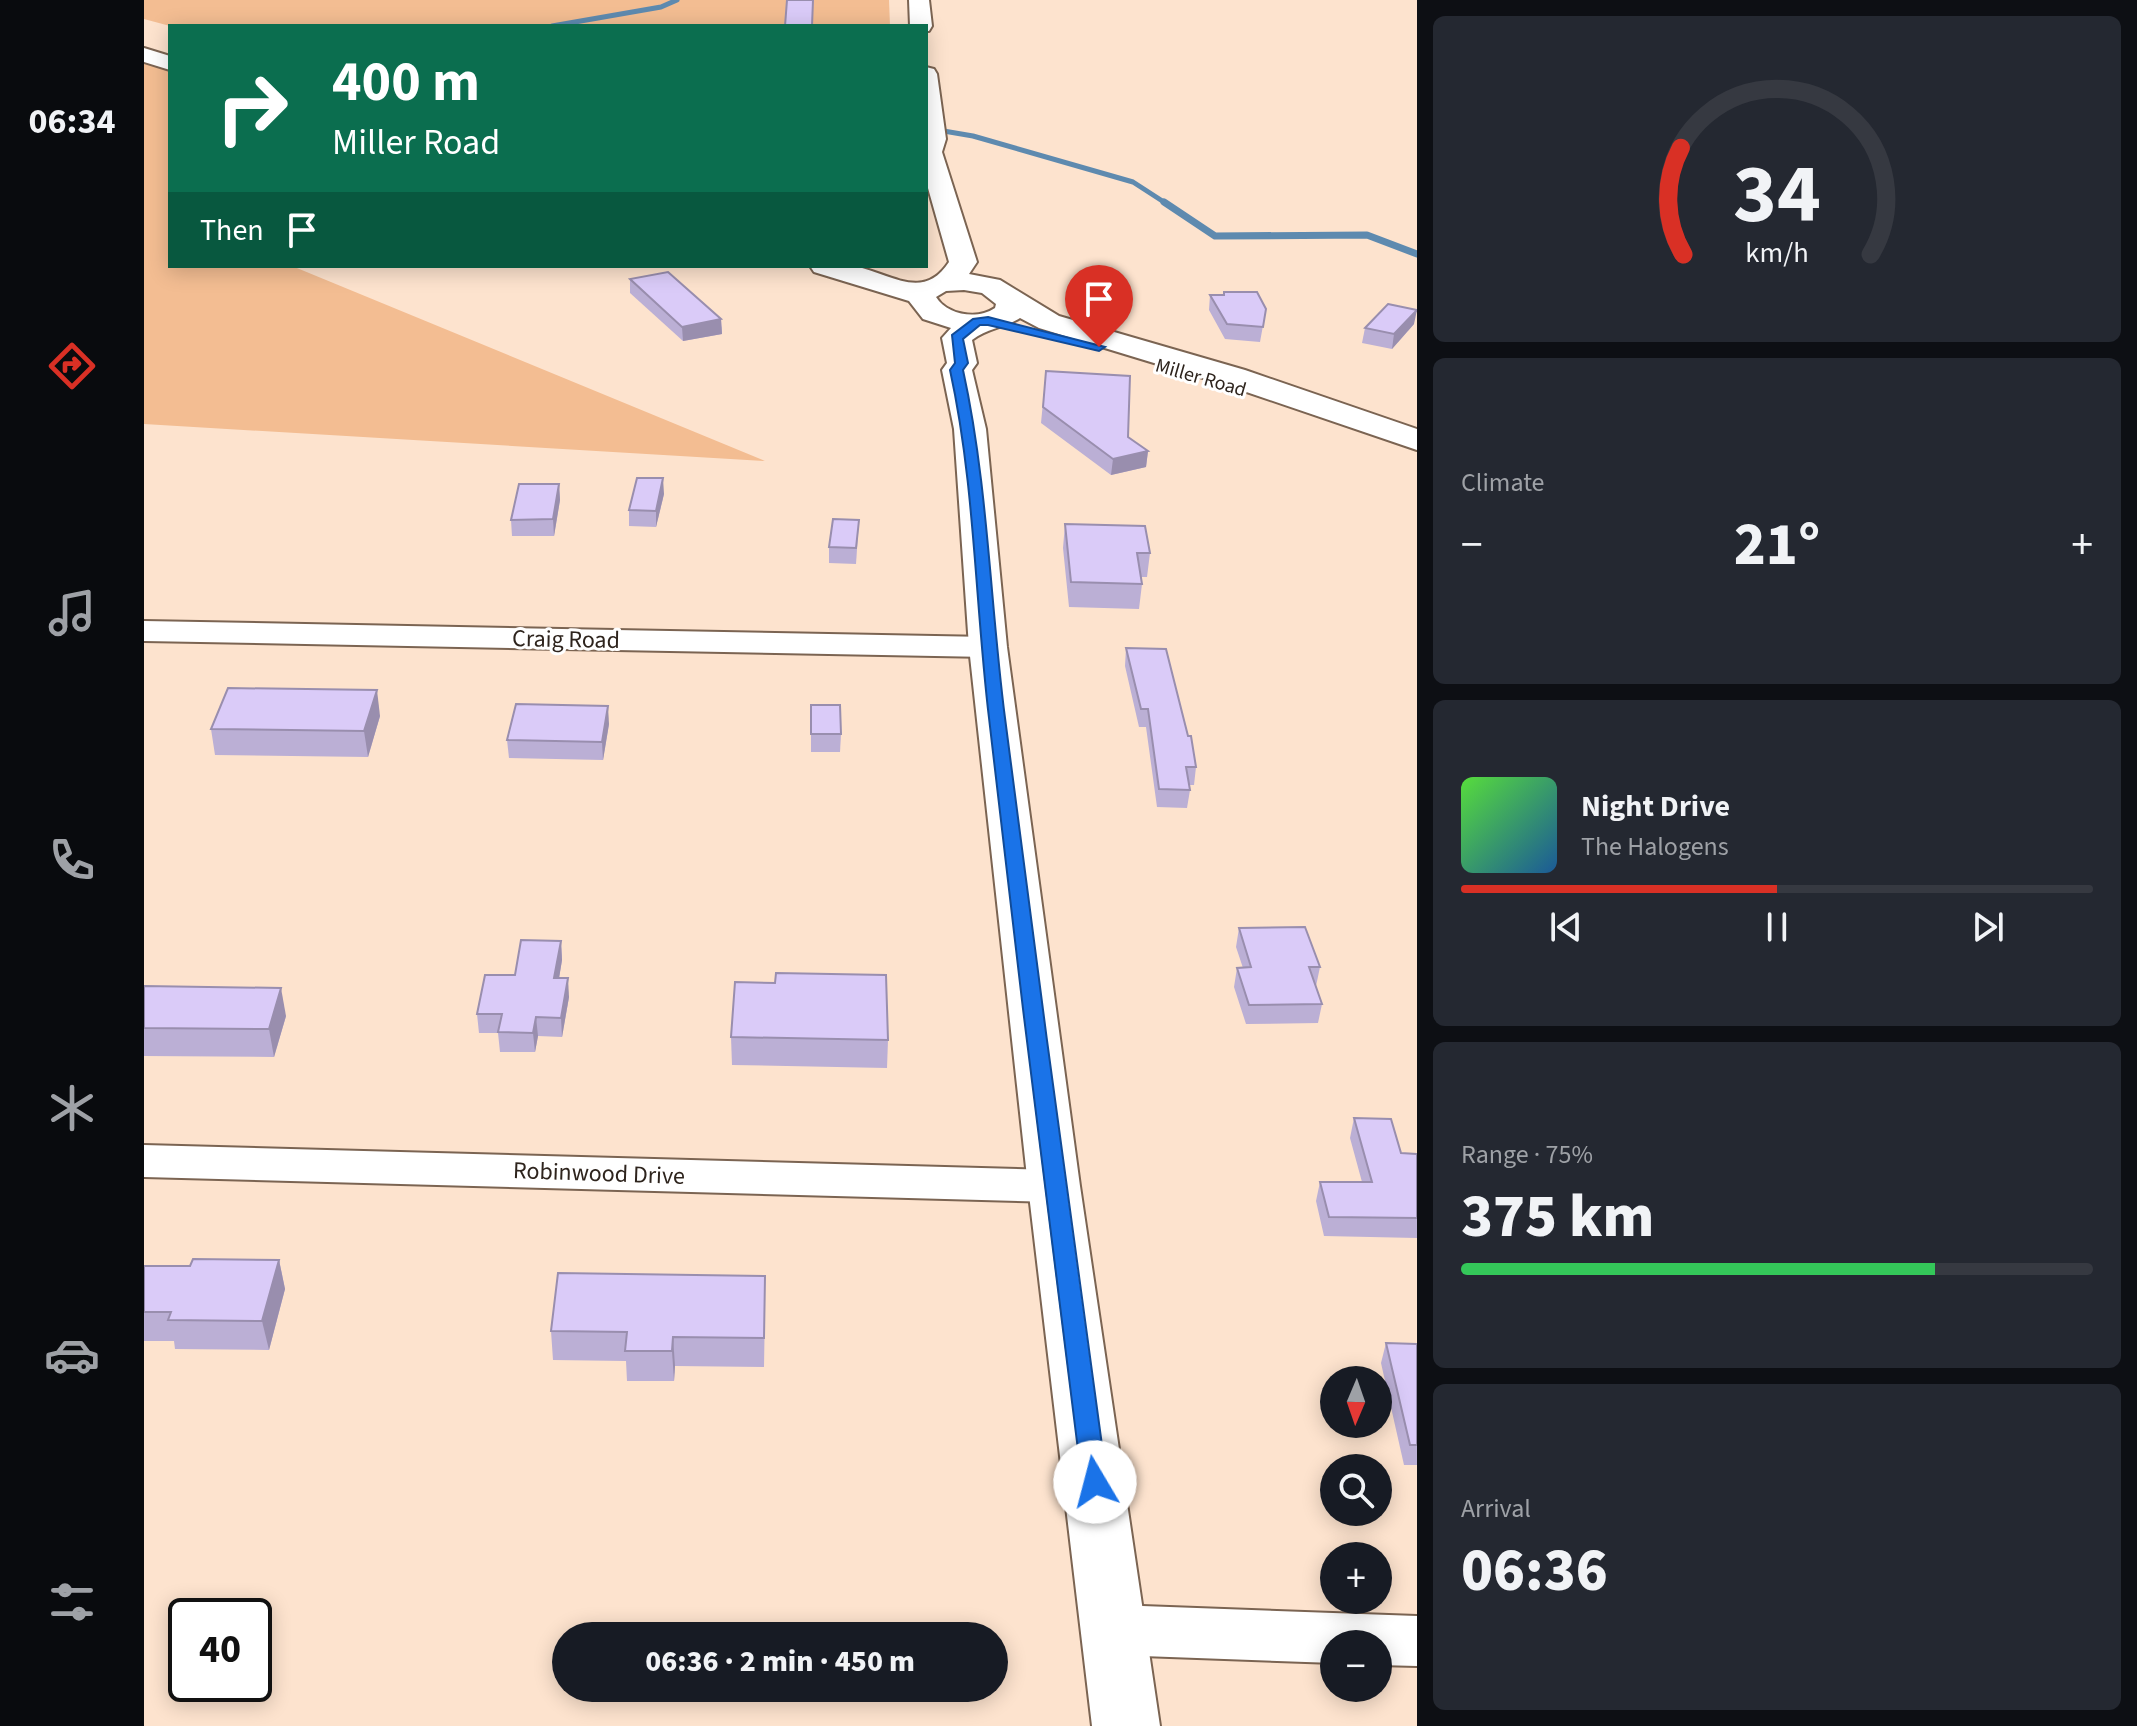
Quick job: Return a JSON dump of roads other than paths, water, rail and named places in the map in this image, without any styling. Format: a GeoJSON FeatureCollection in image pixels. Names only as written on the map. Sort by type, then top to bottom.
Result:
{"type":"FeatureCollection","features":[{"type":"Feature","properties":{"kind":"main road"},"geometry":{"type":"LineString","coordinates":[[919,0],[921,24]]}},
{"type":"Feature","properties":{"kind":"main road"},"geometry":{"type":"LineString","coordinates":[[144,55],[168,62]]}},
{"type":"Feature","properties":{"kind":"main road"},"geometry":{"type":"LineString","coordinates":[[928,91],[933,132],[930,152],[963,262],[934,292],[930,326],[948,365],[957,370]]}},
{"type":"Feature","properties":{"kind":"main road"},"geometry":{"type":"LineString","coordinates":[[933,132],[941,145],[972,232],[1006,296],[1006,316],[982,321],[957,338],[962,363],[957,370],[970,429],[988,647],[1054,1186],[1126,1726]]}},
{"type":"Feature","properties":{"kind":"main road"},"geometry":{"type":"LineString","coordinates":[[832,268],[934,292]]}},
{"type":"Feature","properties":{"kind":"main road"},"geometry":{"type":"LineString","coordinates":[[866,268],[934,292]]}},
{"type":"Feature","properties":{"kind":"main road","name":"Miller Road"},"geometry":{"type":"LineString","coordinates":[[1368,424],[1071,339],[982,321],[948,318],[934,292],[977,284],[1006,296],[1049,322],[1234,377],[1417,440]]}},
{"type":"Feature","properties":{"kind":"street","name":"Craig Road"},"geometry":{"type":"LineString","coordinates":[[144,631],[988,647]]}},
{"type":"Feature","properties":{"kind":"street","name":"Robinwood Drive"},"geometry":{"type":"LineString","coordinates":[[144,1161],[1054,1186]]}},
{"type":"Feature","properties":{"kind":"street"},"geometry":{"type":"LineString","coordinates":[[1115,1630],[1417,1641]]}},
{"type":"Feature","properties":{"kind":"waterway"},"geometry":{"type":"LineString","coordinates":[[563,24],[661,7],[677,0]]}},
{"type":"Feature","properties":{"kind":"waterway"},"geometry":{"type":"LineString","coordinates":[[928,128],[973,136],[1133,182],[1167,204]]}},
{"type":"Feature","properties":{"kind":"waterway"},"geometry":{"type":"LineString","coordinates":[[1167,204],[1215,236],[1367,235],[1417,254]]}}]}
